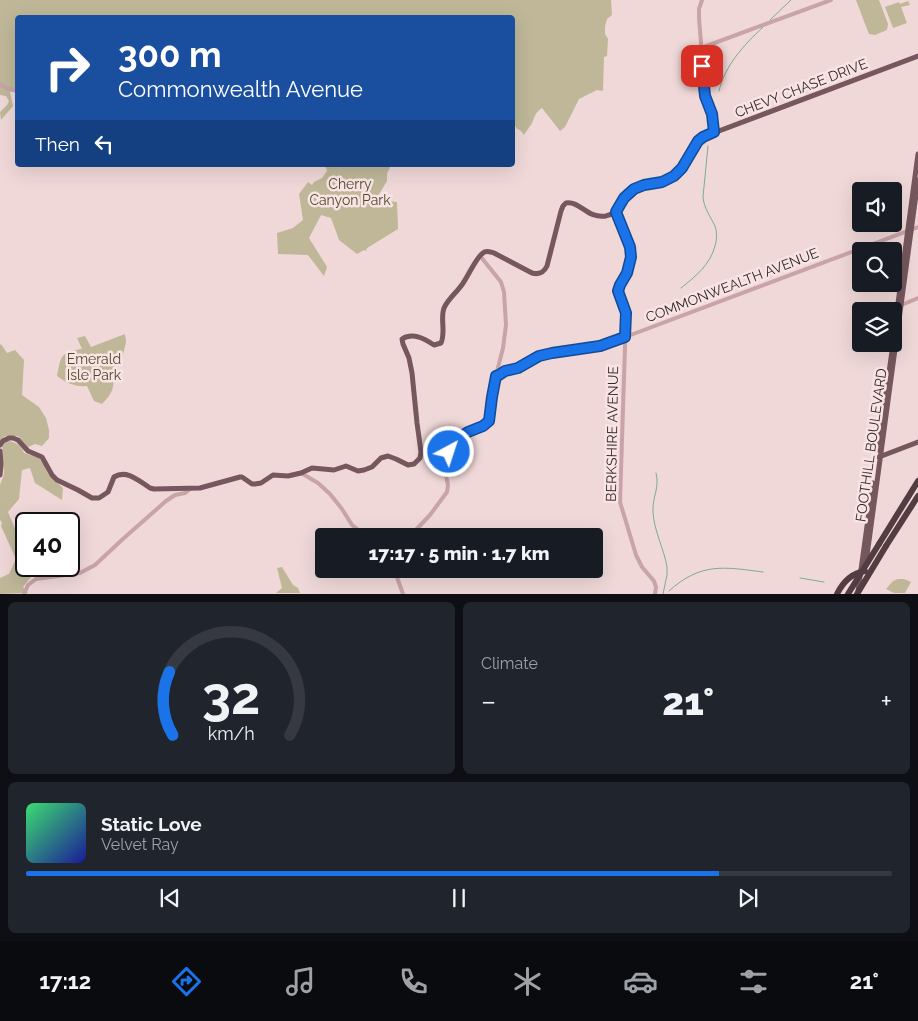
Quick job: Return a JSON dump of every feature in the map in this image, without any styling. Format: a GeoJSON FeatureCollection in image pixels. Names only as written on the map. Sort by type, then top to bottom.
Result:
{"type":"FeatureCollection","features":[{"type":"Feature","properties":{"kind":"highway"},"geometry":{"type":"LineString","coordinates":[[848,594],[918,481]]}},
{"type":"Feature","properties":{"kind":"highway"},"geometry":{"type":"LineString","coordinates":[[857,594],[918,496]]}},
{"type":"Feature","properties":{"kind":"highway"},"geometry":{"type":"LineString","coordinates":[[837,594],[842,585],[863,571]]}},
{"type":"Feature","properties":{"kind":"main road","name":"CHEVY CHASE DRIVE"},"geometry":{"type":"LineString","coordinates":[[616,212],[624,198],[634,189],[662,182],[674,176],[682,168],[700,139],[918,56]]}},
{"type":"Feature","properties":{"kind":"main road","name":"FOOTHILL BOULEVARD"},"geometry":{"type":"LineString","coordinates":[[900,302],[918,154]]}},
{"type":"Feature","properties":{"kind":"main road","name":"FOOTHILL BOULEVARD"},"geometry":{"type":"LineString","coordinates":[[909,230],[918,180]]}},
{"type":"Feature","properties":{"kind":"main road"},"geometry":{"type":"LineString","coordinates":[[0,445],[9,438],[18,440],[26,449],[42,457],[57,480],[92,498],[99,498],[108,492],[114,477],[126,474],[154,489],[190,489],[240,477],[252,484],[261,483],[273,475],[288,476],[316,467],[334,470],[346,466],[358,471],[364,470],[372,467],[381,458],[388,456],[411,466],[417,462],[421,452],[413,381],[409,358],[402,344],[402,339],[414,336],[434,345],[441,343],[443,337],[443,313],[446,303],[462,285],[480,254],[485,251],[494,253],[532,273],[539,273],[547,266],[561,211],[565,204],[575,204],[589,214],[598,216],[606,216],[616,212]]}},
{"type":"Feature","properties":{"kind":"main road","name":"FOOTHILL BOULEVARD"},"geometry":{"type":"LineString","coordinates":[[879,457],[891,352]]}},
{"type":"Feature","properties":{"kind":"main road","name":"FOOTHILL BOULEVARD"},"geometry":{"type":"LineString","coordinates":[[862,594],[863,571],[893,352]]}},
{"type":"Feature","properties":{"kind":"main road"},"geometry":{"type":"LineString","coordinates":[[879,457],[918,442]]}},
{"type":"Feature","properties":{"kind":"main road"},"geometry":{"type":"LineString","coordinates":[[0,451],[0,475]]}},
{"type":"Feature","properties":{"kind":"main road","name":"FOOTHILL BOULEVARD"},"geometry":{"type":"LineString","coordinates":[[857,594],[863,571]]}},
{"type":"Feature","properties":{"kind":"street"},"geometry":{"type":"LineString","coordinates":[[702,0],[699,9],[701,48],[705,96],[712,114],[712,133]]}},
{"type":"Feature","properties":{"kind":"street"},"geometry":{"type":"LineString","coordinates":[[701,48],[831,0]]}},
{"type":"Feature","properties":{"kind":"street"},"geometry":{"type":"LineString","coordinates":[[0,84],[15,90]]}},
{"type":"Feature","properties":{"kind":"street","name":"BERKSHIRE AVENUE"},"geometry":{"type":"LineString","coordinates":[[616,212],[630,247],[631,257],[627,273],[618,291],[626,313],[620,502],[636,555],[642,567],[654,581],[656,586],[655,594]]}},
{"type":"Feature","properties":{"kind":"street","name":"COMMONWEALTH AVENUE"},"geometry":{"type":"LineString","coordinates":[[496,376],[505,371],[518,368],[539,356],[600,346],[918,226]]}},
{"type":"Feature","properties":{"kind":"street"},"geometry":{"type":"LineString","coordinates":[[418,528],[430,516],[447,492],[448,485],[444,466],[453,443],[489,421],[506,325],[504,292],[501,282],[481,258],[480,254]]}},
{"type":"Feature","properties":{"kind":"street"},"geometry":{"type":"LineString","coordinates":[[902,305],[918,298]]}},
{"type":"Feature","properties":{"kind":"street"},"geometry":{"type":"LineString","coordinates":[[307,470],[307,477]]}},
{"type":"Feature","properties":{"kind":"street"},"geometry":{"type":"LineString","coordinates":[[301,473],[318,483],[330,494],[356,528]]}},
{"type":"Feature","properties":{"kind":"street"},"geometry":{"type":"LineString","coordinates":[[24,594],[28,585],[36,579],[80,573],[95,565],[166,501],[190,489]]}},
{"type":"Feature","properties":{"kind":"street"},"geometry":{"type":"LineString","coordinates":[[398,578],[403,594]]}},
{"type":"Feature","properties":{"kind":"green space"},"geometry":{"type":"Polygon","coordinates":[[[0,0],[611,0],[612,15],[607,19],[605,26],[605,34],[608,39],[607,56],[604,57],[603,91],[597,90],[579,99],[565,127],[560,131],[542,108],[524,135],[515,126],[515,15],[15,15],[15,88],[12,88],[10,92],[13,106],[1,120],[0,112],[9,101],[6,96],[0,95],[0,0]]]}},
{"type":"Feature","properties":{"kind":"green space"},"geometry":{"type":"Polygon","coordinates":[[[856,0],[879,0],[888,24],[887,30],[875,35],[869,34],[856,0]]]}},
{"type":"Feature","properties":{"kind":"green space"},"geometry":{"type":"Polygon","coordinates":[[[908,1],[910,5],[901,7],[907,23],[893,28],[885,7],[908,1]]]}},
{"type":"Feature","properties":{"kind":"green space","name":"Cherry Canyon Park"},"geometry":{"type":"Polygon","coordinates":[[[326,167],[390,167],[387,181],[378,196],[379,200],[397,202],[398,229],[367,248],[366,251],[364,250],[357,254],[339,240],[331,218],[321,215],[309,238],[327,267],[324,276],[308,255],[278,254],[277,233],[293,228],[303,220],[299,194],[308,182],[312,185],[322,178],[327,171],[326,167]]]}},
{"type":"Feature","properties":{"kind":"green space","name":"Emerald Isle Park"},"geometry":{"type":"Polygon","coordinates":[[[125,334],[126,342],[121,363],[116,365],[112,390],[102,404],[94,401],[87,386],[71,384],[57,376],[63,356],[66,353],[82,349],[77,338],[85,336],[91,347],[125,334]]]}},
{"type":"Feature","properties":{"kind":"green space"},"geometry":{"type":"Polygon","coordinates":[[[1,344],[7,353],[15,350],[24,360],[22,395],[39,407],[46,418],[49,430],[49,438],[42,446],[35,444],[28,447],[18,436],[5,436],[0,441],[1,344]]]}},
{"type":"Feature","properties":{"kind":"green space"},"geometry":{"type":"Polygon","coordinates":[[[8,441],[13,442],[18,444],[24,453],[39,458],[48,474],[63,488],[62,500],[35,483],[30,468],[22,470],[19,499],[8,512],[15,528],[15,557],[0,520],[0,485],[4,474],[2,446],[8,441]]]}},
{"type":"Feature","properties":{"kind":"green space"},"geometry":{"type":"Polygon","coordinates":[[[15,561],[15,577],[31,577],[23,587],[28,593],[0,594],[0,578],[9,574],[15,561]]]}},
{"type":"Feature","properties":{"kind":"green space"},"geometry":{"type":"Polygon","coordinates":[[[282,567],[300,593],[276,593],[282,588],[277,568],[282,567]]]}},
{"type":"Feature","properties":{"kind":"green space"},"geometry":{"type":"Polygon","coordinates":[[[898,579],[911,582],[905,593],[894,593],[886,589],[893,581],[898,579]]]}},
{"type":"Feature","properties":{"kind":"waterway"},"geometry":{"type":"LineString","coordinates":[[770,20],[791,0]]}},
{"type":"Feature","properties":{"kind":"waterway"},"geometry":{"type":"LineString","coordinates":[[719,91],[731,64],[742,48],[763,27]]}},
{"type":"Feature","properties":{"kind":"waterway"},"geometry":{"type":"LineString","coordinates":[[681,288],[710,259],[716,243],[716,228],[703,197],[708,146]]}},
{"type":"Feature","properties":{"kind":"waterway"},"geometry":{"type":"LineString","coordinates":[[656,473],[657,483],[653,507],[654,519],[667,567],[663,594]]}},
{"type":"Feature","properties":{"kind":"waterway"},"geometry":{"type":"LineString","coordinates":[[669,591],[692,575],[703,571],[725,568],[763,572]]}},
{"type":"Feature","properties":{"kind":"waterway"},"geometry":{"type":"LineString","coordinates":[[800,578],[824,582]]}},
{"type":"Feature","properties":{"kind":"route"},"geometry":{"type":"LineString","coordinates":[[449,452],[455,440],[489,421],[496,376],[505,371],[518,368],[539,356],[600,346],[625,337],[626,313],[618,291],[631,262],[631,252],[616,212],[630,191],[640,186],[672,178],[682,168],[696,143],[714,132],[712,114],[705,96],[702,66]]}}]}
